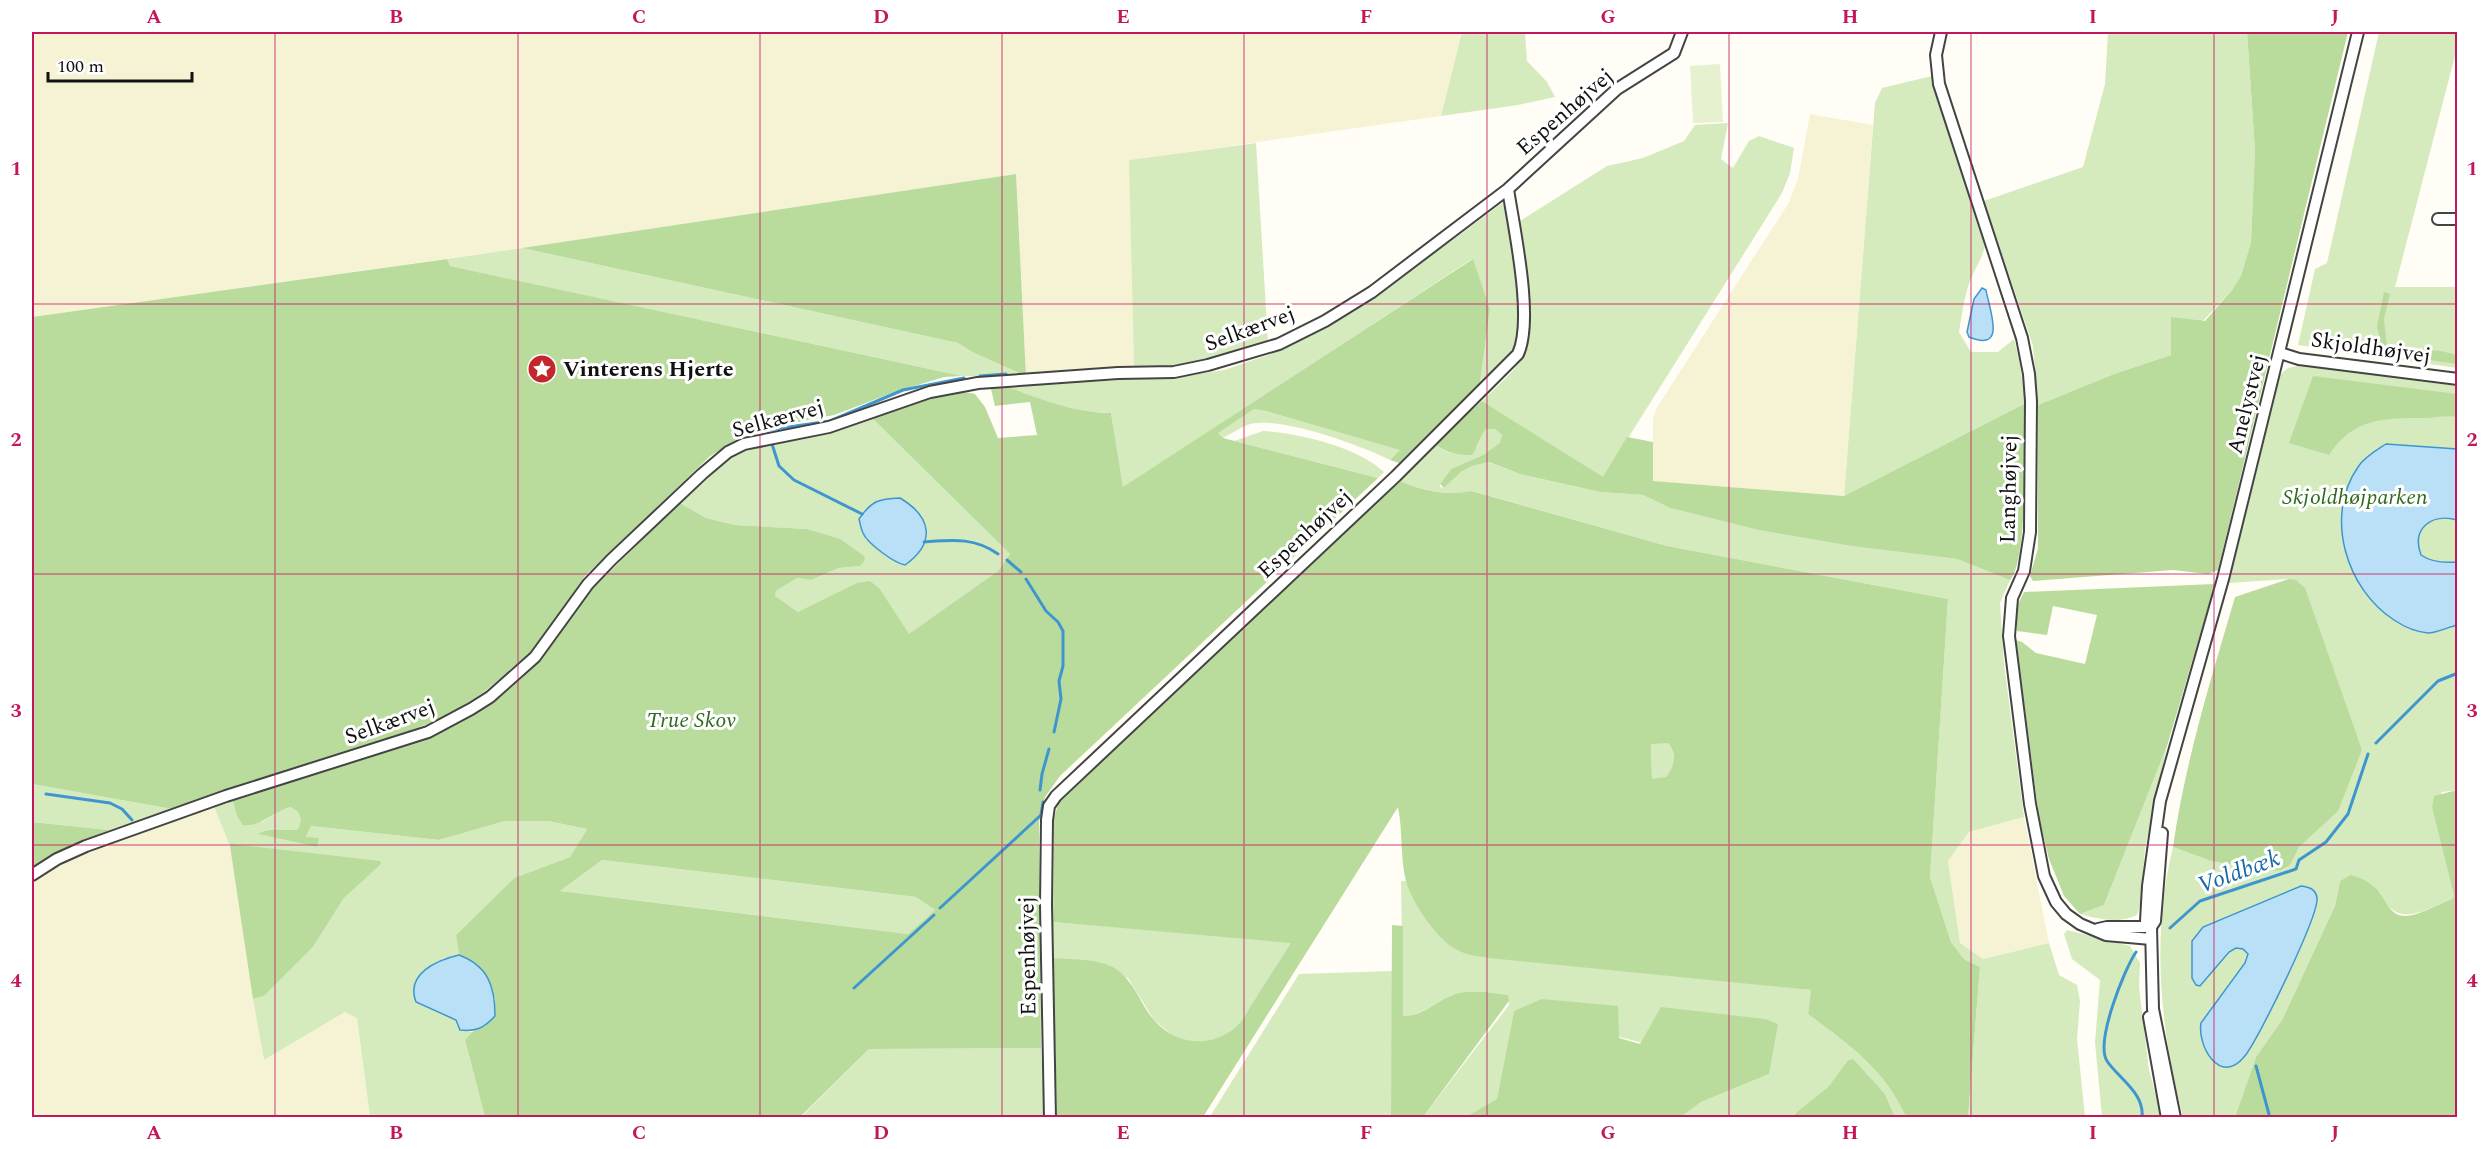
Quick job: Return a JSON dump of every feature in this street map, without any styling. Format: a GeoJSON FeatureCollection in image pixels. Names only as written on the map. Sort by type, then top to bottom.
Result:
{"type":"FeatureCollection","features":[{"type":"Feature","properties":{"kind":"street","name":"Espenhøjvej"},"geometry":{"type":"LineString","coordinates":[[1050,1118],[1046,905],[1049,806],[1056,796],[1396,476],[1518,354],[1524,336],[1525,310],[1508,189],[1617,88],[1674,53],[1682,32]]}},
{"type":"Feature","properties":{"kind":"street","name":"Langhøjvej"},"geometry":{"type":"LineString","coordinates":[[1941,32],[1936,55],[1939,84],[2022,338],[2029,374],[2030,532],[2024,571],[2013,598],[2009,636],[2030,804],[2049,891],[2070,918],[2080,924],[2098,929],[2106,935],[2151,939]]}},
{"type":"Feature","properties":{"kind":"street","name":"Anelystvej"},"geometry":{"type":"LineString","coordinates":[[2175,1118],[2153,1009],[2151,927],[2146,921],[2148,886],[2160,801],[2167,784],[2184,712],[2223,579],[2358,32]]}},
{"type":"Feature","properties":{"kind":"street","name":"Selkærvej"},"geometry":{"type":"LineString","coordinates":[[32,875],[57,859],[86,846],[225,796],[428,732],[471,710],[490,697],[535,657],[588,584],[611,560],[728,452],[744,444],[829,427],[930,392],[978,383],[1118,373],[1174,372],[1234,359],[1279,344],[1325,321],[1372,292],[1508,189]]}},
{"type":"Feature","properties":{"kind":"street"},"geometry":{"type":"LineString","coordinates":[[2438,219],[2457,219]]}},
{"type":"Feature","properties":{"kind":"street","name":"Skjoldhøjvej"},"geometry":{"type":"LineString","coordinates":[[2280,353],[2300,359],[2457,379]]}},
{"type":"Feature","properties":{"kind":"street","name":"Langhøjvej"},"geometry":{"type":"LineString","coordinates":[[2098,929],[2151,927]]}},
{"type":"Feature","properties":{"kind":"street","name":"Anelystvej"},"geometry":{"type":"LineString","coordinates":[[2153,1009],[2149,1015],[2167,1118]]}},
{"type":"Feature","properties":{"kind":"shaded area"},"geometry":{"type":"Polygon","coordinates":[[[32,32],[1462,32],[1441,116],[1130,160],[1134,367],[1026,376],[1016,174],[522,248],[32,317],[32,32]]]}},
{"type":"Feature","properties":{"kind":"shaded area"},"geometry":{"type":"Polygon","coordinates":[[[1810,114],[1873,125],[1844,496],[1653,481],[1653,419],[1656,409],[1788,204],[1798,179],[1810,114]]]}},
{"type":"Feature","properties":{"kind":"shaded area"},"geometry":{"type":"Polygon","coordinates":[[[212,802],[230,846],[264,1060],[345,1012],[357,1017],[370,1117],[32,1118],[32,880],[90,849],[212,802]]]}},
{"type":"Feature","properties":{"kind":"shaded area"},"geometry":{"type":"Polygon","coordinates":[[[2024,817],[2049,943],[1983,959],[1960,943],[1948,861],[1969,832],[2024,817]]]}},
{"type":"Feature","properties":{"kind":"green space"},"geometry":{"type":"Polygon","coordinates":[[[1462,32],[1525,32],[1527,61],[1547,82],[1555,97],[1518,105],[1441,116],[1462,32]]]}},
{"type":"Feature","properties":{"kind":"green space"},"geometry":{"type":"Polygon","coordinates":[[[2108,32],[2247,32],[2255,150],[2251,242],[2241,276],[2232,290],[2171,355],[2114,374],[2038,405],[2033,346],[1984,201],[2083,167],[2105,84],[2108,32]]]}},
{"type":"Feature","properties":{"kind":"green space"},"geometry":{"type":"Polygon","coordinates":[[[2247,32],[2348,32],[2218,570],[2208,574],[2173,570],[2033,581],[2030,576],[2038,548],[2038,405],[2114,374],[2171,355],[2171,317],[2205,321],[2241,276],[2251,242],[2255,150],[2247,32]]]}},
{"type":"Feature","properties":{"kind":"green space"},"geometry":{"type":"Polygon","coordinates":[[[2379,32],[2457,32],[2457,48],[2395,287],[2457,287],[2457,368],[2298,345],[2315,269],[2327,263],[2379,32]]]}},
{"type":"Feature","properties":{"kind":"green space"},"geometry":{"type":"Polygon","coordinates":[[[1720,64],[1723,122],[1693,123],[1690,66],[1720,64]]]}},
{"type":"Feature","properties":{"kind":"green space"},"geometry":{"type":"Polygon","coordinates":[[[1932,76],[1985,246],[1968,287],[1959,332],[1971,352],[1998,352],[2014,339],[2026,403],[1844,496],[1875,103],[1882,88],[1932,76]]]}},
{"type":"Feature","properties":{"kind":"green space"},"geometry":{"type":"Polygon","coordinates":[[[1728,123],[1721,159],[1733,168],[1749,141],[1759,136],[1794,148],[1790,173],[1782,193],[1603,478],[1482,401],[1513,371],[1527,348],[1530,332],[1530,293],[1520,221],[1607,166],[1643,158],[1684,141],[1695,125],[1728,123]]]}},
{"type":"Feature","properties":{"kind":"green space"},"geometry":{"type":"Polygon","coordinates":[[[1256,143],[1268,343],[1174,367],[1134,367],[1129,160],[1256,143]]]}},
{"type":"Feature","properties":{"kind":"green space"},"geometry":{"type":"Polygon","coordinates":[[[1016,174],[1026,376],[972,352],[958,343],[522,248],[1016,174]]]}},
{"type":"Feature","properties":{"kind":"green space"},"geometry":{"type":"Polygon","coordinates":[[[1502,203],[1510,227],[1519,292],[1519,339],[1512,352],[1480,383],[1490,309],[1472,259],[1123,488],[1111,413],[1070,408],[1004,386],[1178,377],[1224,370],[1271,354],[1324,327],[1457,237],[1502,203]]]}},
{"type":"Feature","properties":{"kind":"green space"},"geometry":{"type":"Polygon","coordinates":[[[522,248],[958,343],[972,352],[1026,376],[962,376],[449,266],[447,259],[522,248]]]}},
{"type":"Feature","properties":{"kind":"green space"},"geometry":{"type":"Polygon","coordinates":[[[447,259],[450,266],[962,376],[944,377],[892,393],[834,415],[767,428],[739,438],[709,457],[585,576],[537,647],[484,692],[447,716],[402,734],[172,809],[32,784],[32,317],[447,259]],[[533,357],[529,362],[530,371],[543,385],[556,369],[556,361],[550,357],[542,361],[533,357]]]}},
{"type":"Feature","properties":{"kind":"green space","name":"True Skov"},"geometry":{"type":"Polygon","coordinates":[[[1473,259],[1490,309],[1480,383],[1399,463],[1390,460],[1400,450],[1254,409],[1218,433],[1223,438],[1378,478],[1060,776],[1045,797],[1039,822],[1041,1048],[869,1049],[800,1117],[485,1117],[465,1040],[472,1032],[485,1026],[495,1000],[490,984],[480,967],[459,955],[456,935],[514,878],[570,857],[587,829],[548,821],[505,821],[439,840],[311,826],[306,837],[319,838],[317,847],[258,834],[273,829],[298,829],[301,820],[298,812],[291,807],[250,825],[243,825],[237,816],[232,798],[423,737],[533,665],[589,592],[680,503],[706,518],[735,525],[807,529],[840,539],[864,556],[865,560],[860,566],[839,568],[811,580],[797,578],[776,591],[775,596],[798,612],[857,583],[870,581],[880,589],[909,634],[998,571],[1010,554],[872,418],[896,409],[950,393],[975,394],[985,407],[998,438],[1037,435],[1030,402],[995,406],[991,389],[1008,388],[1071,408],[1111,413],[1123,487],[1473,259]],[[602,860],[560,891],[908,934],[935,910],[916,897],[602,860]]]}},
{"type":"Feature","properties":{"kind":"green space"},"geometry":{"type":"Polygon","coordinates":[[[2384,292],[2390,294],[2384,319],[2387,347],[2441,351],[2457,355],[2457,364],[2383,353],[2377,326],[2384,292]]]}},
{"type":"Feature","properties":{"kind":"green space"},"geometry":{"type":"Polygon","coordinates":[[[533,357],[550,357],[556,361],[556,369],[542,385],[530,371],[529,362],[533,357]]]}},
{"type":"Feature","properties":{"kind":"green space","name":"Skjoldhøjparken"},"geometry":{"type":"Polygon","coordinates":[[[2302,365],[2457,386],[2457,790],[2442,792],[2432,808],[2454,896],[2452,899],[2421,912],[2403,914],[2394,911],[2380,893],[2340,881],[2335,906],[2282,1020],[2256,1057],[2235,1117],[2183,1117],[2169,1050],[2161,982],[2162,914],[2173,847],[2211,861],[2269,871],[2290,864],[2299,847],[2349,779],[2362,750],[2289,579],[2229,583],[2280,375],[2288,368],[2302,365]]]}},
{"type":"Feature","properties":{"kind":"green space"},"geometry":{"type":"Polygon","coordinates":[[[2313,376],[2457,394],[2457,417],[2396,419],[2370,423],[2348,434],[2329,455],[2289,443],[2313,376]]]}},
{"type":"Feature","properties":{"kind":"green space"},"geometry":{"type":"Polygon","coordinates":[[[1482,401],[1603,477],[1627,437],[1653,442],[1653,481],[1844,496],[2026,403],[2023,525],[2016,569],[2010,580],[1957,559],[1851,546],[1758,530],[1670,508],[1643,495],[1600,492],[1520,474],[1489,462],[1472,466],[1461,472],[1444,488],[1440,484],[1451,469],[1483,455],[1500,443],[1502,435],[1495,429],[1486,429],[1472,455],[1452,453],[1434,443],[1482,401]]]}},
{"type":"Feature","properties":{"kind":"green space"},"geometry":{"type":"Polygon","coordinates":[[[1254,409],[1401,450],[1390,460],[1319,433],[1278,424],[1247,425],[1223,438],[1217,433],[1254,409]]]}},
{"type":"Feature","properties":{"kind":"green space"},"geometry":{"type":"Polygon","coordinates":[[[872,418],[1010,554],[998,571],[909,635],[880,589],[798,612],[775,596],[776,591],[797,578],[811,580],[839,568],[860,566],[807,529],[735,525],[706,518],[680,503],[718,466],[753,446],[830,432],[872,418]]]}},
{"type":"Feature","properties":{"kind":"green space"},"geometry":{"type":"Polygon","coordinates":[[[1486,429],[1495,429],[1502,435],[1501,443],[1483,455],[1451,469],[1440,487],[1444,488],[1461,472],[1472,466],[1488,462],[1520,474],[1600,492],[1643,495],[1670,508],[1758,530],[1851,546],[1957,559],[2010,580],[2000,603],[2004,664],[2024,817],[1969,832],[1948,861],[1960,943],[1983,959],[2049,943],[2059,975],[2077,985],[2080,1001],[2077,1039],[2085,1117],[1968,1117],[1980,967],[1964,959],[1951,942],[1930,877],[1948,599],[1667,546],[1473,491],[1453,493],[1434,491],[1398,480],[1434,443],[1450,453],[1464,452],[1477,447],[1486,429]]]}},
{"type":"Feature","properties":{"kind":"green space"},"geometry":{"type":"Polygon","coordinates":[[[1263,431],[1327,443],[1359,455],[1384,472],[1378,478],[1234,441],[1263,431]]]}},
{"type":"Feature","properties":{"kind":"green space"},"geometry":{"type":"Polygon","coordinates":[[[1398,480],[1434,492],[1472,491],[1667,546],[1948,599],[1930,877],[1951,942],[1964,959],[1980,967],[1968,1117],[1906,1117],[1876,1071],[1851,1047],[1808,1014],[1811,990],[1489,958],[1458,950],[1432,928],[1409,889],[1403,863],[1398,807],[1203,1117],[1057,1117],[1053,958],[1094,961],[1109,965],[1123,974],[1149,1014],[1163,1028],[1183,1039],[1204,1041],[1226,1034],[1239,1024],[1291,943],[1053,922],[1054,818],[1060,798],[1398,480]],[[1668,743],[1651,744],[1652,779],[1666,777],[1669,773],[1674,760],[1668,743]]]}},
{"type":"Feature","properties":{"kind":"green space"},"geometry":{"type":"Polygon","coordinates":[[[2289,579],[2296,580],[2305,588],[2362,750],[2338,811],[2299,847],[2290,865],[2281,870],[2269,871],[2211,861],[2173,847],[2184,784],[2235,597],[2289,579]]]}},
{"type":"Feature","properties":{"kind":"green space"},"geometry":{"type":"Polygon","coordinates":[[[2215,584],[2167,746],[2104,905],[2080,914],[2064,896],[2049,859],[2039,818],[2016,640],[2036,653],[2085,664],[2097,615],[2053,606],[2047,635],[2017,631],[2015,610],[2024,592],[2215,584]]]}},
{"type":"Feature","properties":{"kind":"green space"},"geometry":{"type":"Polygon","coordinates":[[[1651,743],[1668,743],[1672,751],[1674,765],[1664,778],[1652,779],[1651,743]]]}},
{"type":"Feature","properties":{"kind":"green space"},"geometry":{"type":"Polygon","coordinates":[[[2167,746],[2145,849],[2140,906],[2137,915],[2116,920],[2080,914],[2104,905],[2167,746]]]}},
{"type":"Feature","properties":{"kind":"green space"},"geometry":{"type":"Polygon","coordinates":[[[32,784],[172,809],[109,830],[32,822],[32,784]]]}},
{"type":"Feature","properties":{"kind":"green space"},"geometry":{"type":"Polygon","coordinates":[[[2457,790],[2457,1117],[2235,1117],[2256,1057],[2282,1020],[2335,906],[2340,881],[2351,875],[2366,881],[2376,889],[2396,914],[2406,916],[2417,914],[2452,899],[2454,896],[2432,808],[2434,796],[2457,790]]]}},
{"type":"Feature","properties":{"kind":"green space"},"geometry":{"type":"Polygon","coordinates":[[[232,798],[237,816],[262,822],[281,810],[291,807],[298,812],[301,820],[298,829],[268,829],[259,834],[316,847],[306,837],[311,826],[439,840],[505,821],[548,821],[587,829],[570,857],[514,878],[456,935],[459,955],[442,959],[416,1002],[456,1020],[460,1030],[472,1032],[465,1040],[485,1117],[370,1117],[357,1018],[345,1012],[264,1060],[253,999],[264,996],[313,947],[344,898],[381,863],[233,844],[230,846],[212,802],[232,798]]]}},
{"type":"Feature","properties":{"kind":"green space"},"geometry":{"type":"Polygon","coordinates":[[[32,822],[109,830],[60,852],[32,869],[32,822]]]}},
{"type":"Feature","properties":{"kind":"green space"},"geometry":{"type":"Polygon","coordinates":[[[232,844],[380,861],[381,864],[344,898],[313,947],[264,996],[253,999],[230,846],[232,844]]]}},
{"type":"Feature","properties":{"kind":"green space"},"geometry":{"type":"Polygon","coordinates":[[[602,860],[916,897],[935,910],[908,934],[560,891],[602,860]]]}},
{"type":"Feature","properties":{"kind":"green space"},"geometry":{"type":"Polygon","coordinates":[[[1401,881],[1406,881],[1421,911],[1469,954],[1811,990],[1808,1014],[1851,1047],[1876,1071],[1906,1117],[1895,1117],[1885,1094],[1848,1060],[1828,1087],[1793,1117],[1681,1117],[1701,1102],[1769,1074],[1514,1011],[1497,1100],[1466,1117],[1423,1117],[1509,1005],[1508,995],[1468,992],[1447,997],[1419,1013],[1403,1016],[1401,881]]]}},
{"type":"Feature","properties":{"kind":"green space"},"geometry":{"type":"Polygon","coordinates":[[[1053,922],[1292,942],[1238,1026],[1224,1036],[1207,1042],[1188,1042],[1172,1035],[1154,1020],[1128,978],[1053,958],[1053,922]]]}},
{"type":"Feature","properties":{"kind":"green space"},"geometry":{"type":"Polygon","coordinates":[[[1392,925],[1403,926],[1403,1016],[1418,1013],[1455,994],[1468,992],[1508,995],[1509,1001],[1423,1117],[1391,1117],[1392,925]]]}},
{"type":"Feature","properties":{"kind":"green space"},"geometry":{"type":"Polygon","coordinates":[[[2067,930],[2130,946],[2140,963],[2139,987],[2149,1070],[2162,1117],[2102,1117],[2095,1042],[2100,980],[2072,959],[2064,934],[2067,930]]]}},
{"type":"Feature","properties":{"kind":"green space"},"geometry":{"type":"Polygon","coordinates":[[[1393,971],[1391,1117],[1209,1118],[1299,974],[1393,971]]]}},
{"type":"Feature","properties":{"kind":"green space"},"geometry":{"type":"Polygon","coordinates":[[[1542,999],[1618,1006],[1619,1038],[1640,1044],[1661,1007],[1765,1019],[1778,1024],[1769,1074],[1701,1102],[1681,1117],[1466,1117],[1497,1099],[1514,1011],[1542,999]]]}},
{"type":"Feature","properties":{"kind":"green space"},"geometry":{"type":"Polygon","coordinates":[[[1041,1048],[1044,1117],[800,1118],[869,1049],[1041,1048]]]}},
{"type":"Feature","properties":{"kind":"green space"},"geometry":{"type":"Polygon","coordinates":[[[1853,1059],[1885,1094],[1895,1117],[1793,1117],[1828,1087],[1848,1060],[1853,1059]]]}},
{"type":"Feature","properties":{"kind":"water"},"geometry":{"type":"Polygon","coordinates":[[[1982,288],[1986,290],[1993,327],[1989,339],[1981,340],[1969,337],[1967,332],[1974,299],[1982,288]]]}},
{"type":"Feature","properties":{"kind":"water"},"geometry":{"type":"Polygon","coordinates":[[[2386,444],[2457,449],[2457,520],[2448,518],[2432,521],[2421,530],[2419,537],[2421,555],[2438,562],[2457,562],[2458,624],[2454,626],[2428,633],[2394,620],[2377,607],[2363,590],[2345,550],[2342,529],[2343,507],[2348,486],[2361,463],[2386,444]]]}},
{"type":"Feature","properties":{"kind":"water"},"geometry":{"type":"Polygon","coordinates":[[[900,498],[919,513],[926,530],[922,548],[905,565],[888,557],[870,542],[863,533],[859,519],[872,504],[900,498]]]}},
{"type":"Feature","properties":{"kind":"water"},"geometry":{"type":"Polygon","coordinates":[[[2301,886],[2312,889],[2317,898],[2308,928],[2286,978],[2262,1028],[2244,1057],[2235,1065],[2227,1067],[2219,1065],[2207,1052],[2203,1042],[2201,1023],[2245,963],[2248,954],[2243,949],[2236,948],[2229,952],[2200,986],[2196,985],[2192,978],[2192,941],[2203,927],[2301,886]]]}},
{"type":"Feature","properties":{"kind":"water"},"geometry":{"type":"Polygon","coordinates":[[[459,955],[483,971],[488,978],[493,995],[495,1016],[487,1024],[475,1030],[460,1030],[456,1020],[416,1002],[414,992],[419,976],[433,965],[459,955]]]}},
{"type":"Feature","properties":{"kind":"waterway"},"geometry":{"type":"LineString","coordinates":[[980,376],[1006,374]]}},
{"type":"Feature","properties":{"kind":"waterway"},"geometry":{"type":"LineString","coordinates":[[768,430],[830,421],[903,390],[964,378]]}},
{"type":"Feature","properties":{"kind":"waterway"},"geometry":{"type":"LineString","coordinates":[[772,444],[779,466],[794,480],[862,514]]}},
{"type":"Feature","properties":{"kind":"waterway"},"geometry":{"type":"LineString","coordinates":[[924,542],[953,540],[971,542],[998,554]]}},
{"type":"Feature","properties":{"kind":"waterway"},"geometry":{"type":"LineString","coordinates":[[1007,560],[1021,572]]}},
{"type":"Feature","properties":{"kind":"waterway"},"geometry":{"type":"LineString","coordinates":[[1026,579],[1046,611],[1058,622],[1063,631],[1063,666],[1059,681],[1061,699],[1054,732]]}},
{"type":"Feature","properties":{"kind":"waterway","name":"Voldbæk"},"geometry":{"type":"LineString","coordinates":[[2376,743],[2438,681],[2458,673]]}},
{"type":"Feature","properties":{"kind":"waterway"},"geometry":{"type":"LineString","coordinates":[[1040,790],[1049,749]]}},
{"type":"Feature","properties":{"kind":"waterway","name":"Voldbæk"},"geometry":{"type":"LineString","coordinates":[[2170,928],[2200,901],[2296,869],[2299,860],[2326,842],[2348,814],[2368,754]]}},
{"type":"Feature","properties":{"kind":"waterway"},"geometry":{"type":"LineString","coordinates":[[46,794],[110,803],[122,809],[132,820]]}},
{"type":"Feature","properties":{"kind":"waterway"},"geometry":{"type":"LineString","coordinates":[[940,908],[1041,815],[1043,802]]}},
{"type":"Feature","properties":{"kind":"waterway"},"geometry":{"type":"LineString","coordinates":[[854,988],[934,915]]}},
{"type":"Feature","properties":{"kind":"waterway","name":"Voldbæk"},"geometry":{"type":"LineString","coordinates":[[2136,952],[2112,1006],[2104,1052],[2112,1068],[2135,1094],[2142,1109],[2142,1118]]}},
{"type":"Feature","properties":{"kind":"waterway"},"geometry":{"type":"LineString","coordinates":[[2256,1066],[2270,1118]]}},
{"type":"Feature","properties":{"kind":"place","name":"Vinterens Hjerte"},"geometry":{"type":"Point","coordinates":[542,369]}}]}
